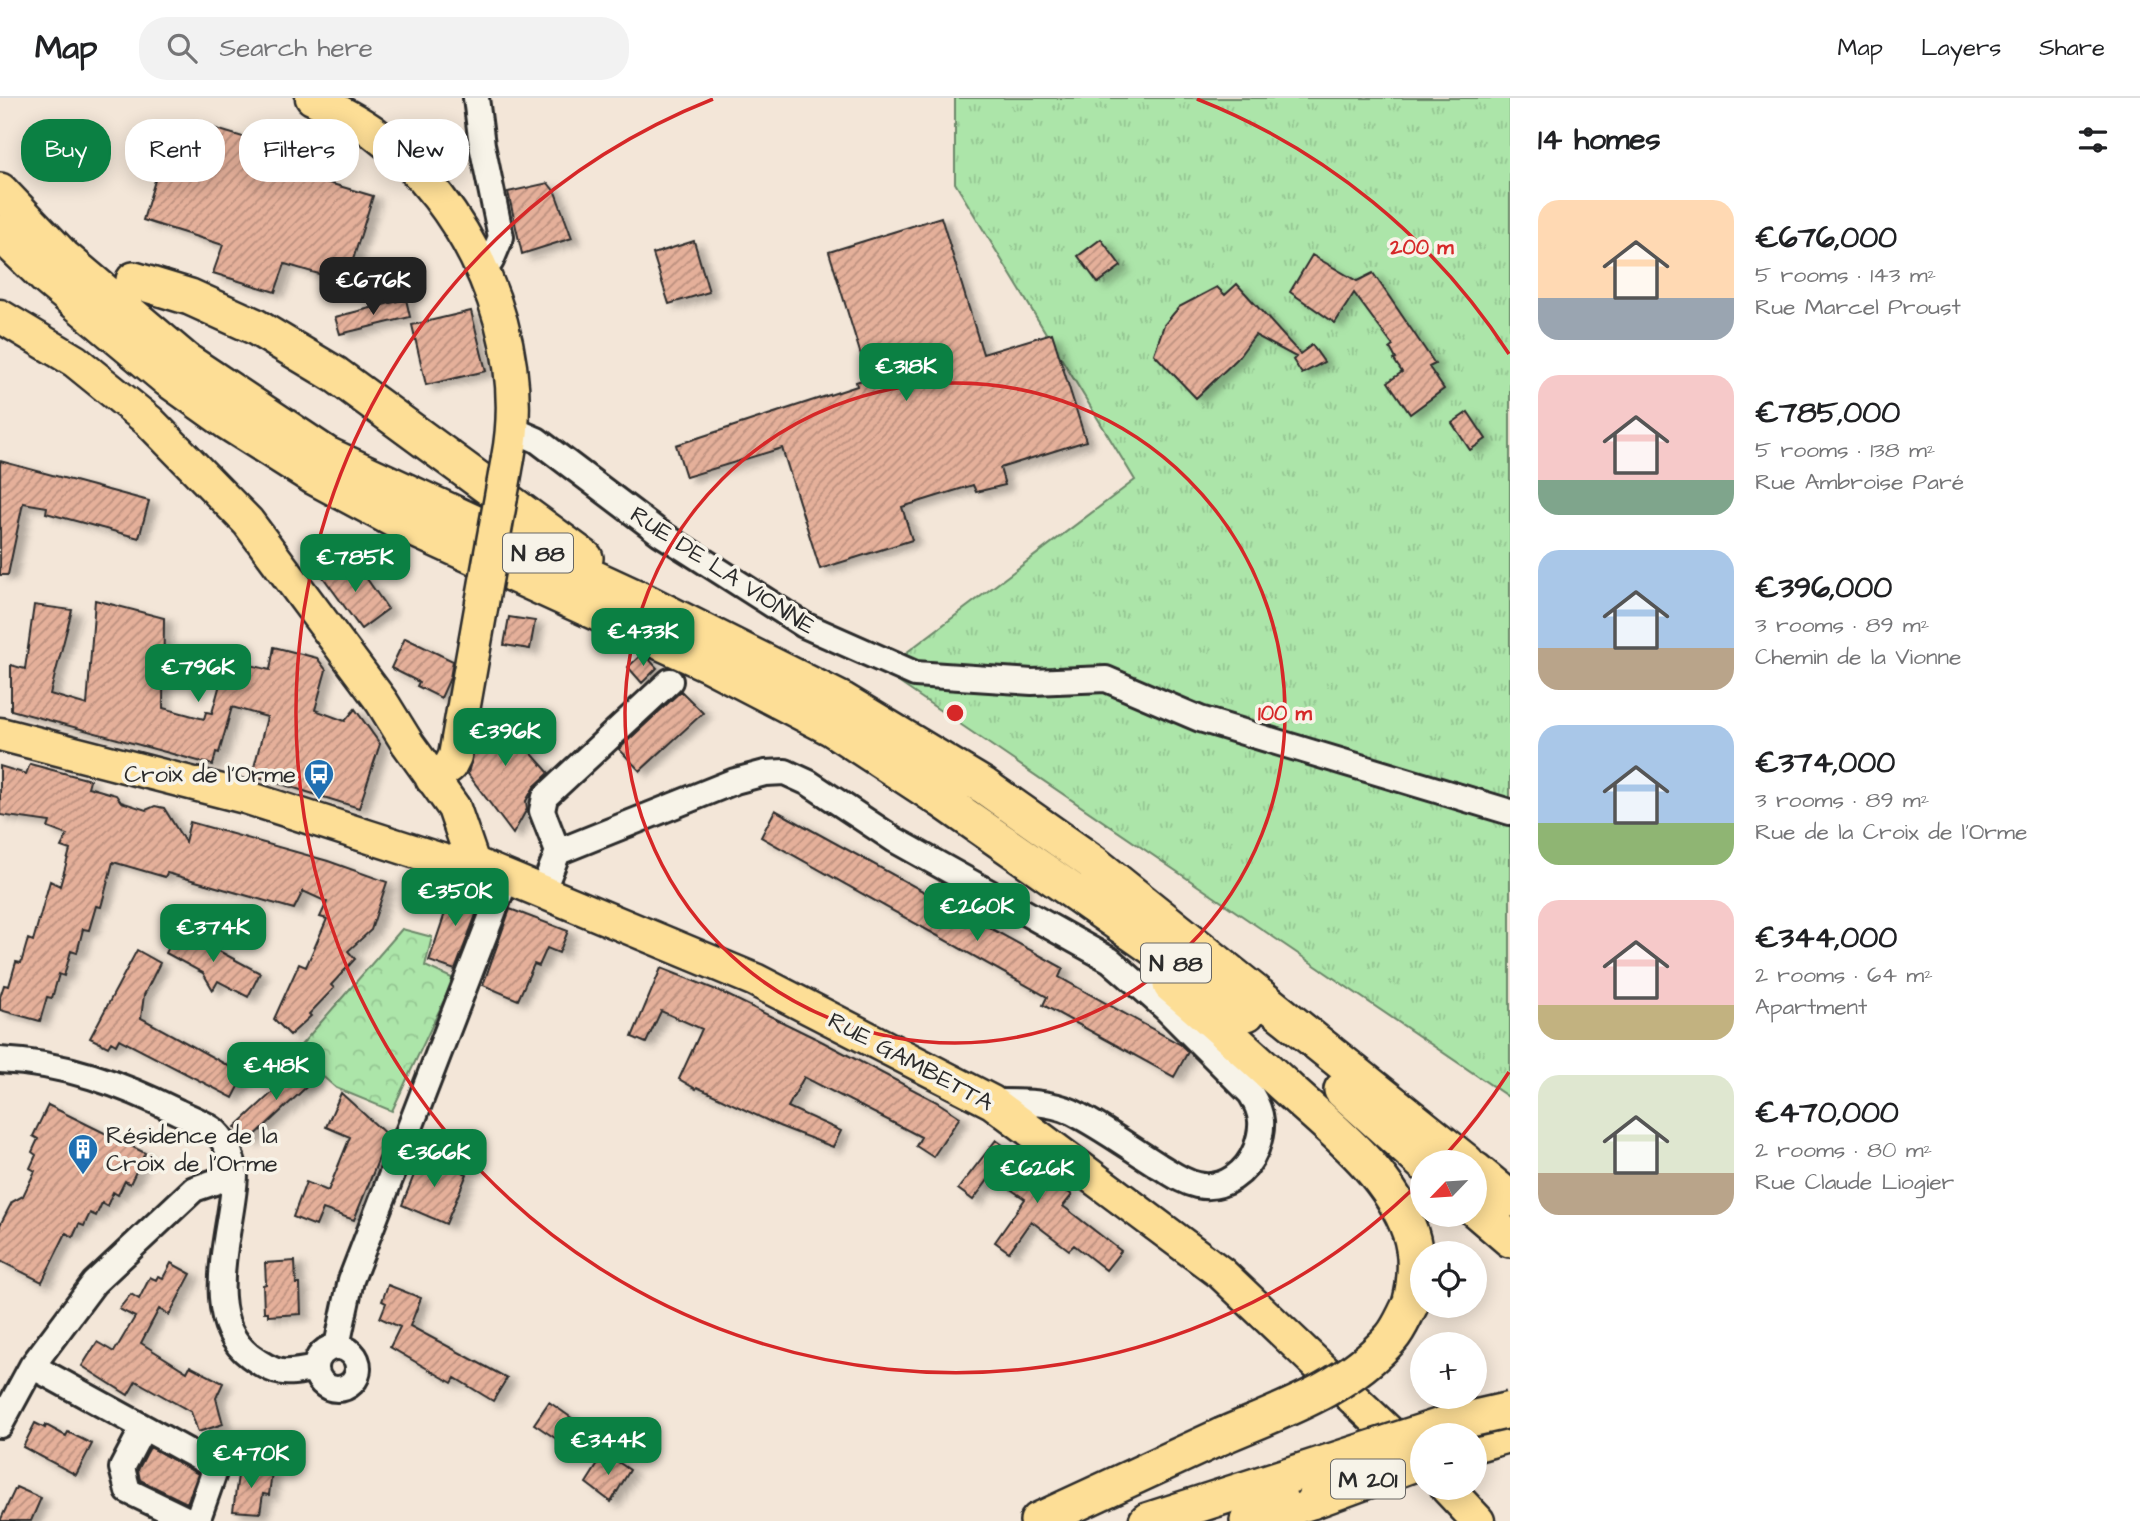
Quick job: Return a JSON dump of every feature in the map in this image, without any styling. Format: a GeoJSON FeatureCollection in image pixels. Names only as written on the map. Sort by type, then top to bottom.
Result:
{"type":"FeatureCollection","features":[{"type":"Feature","properties":{"kind":"highway","name":"N 88"},"geometry":{"type":"LineString","coordinates":[[0,191],[63,257],[186,361],[327,455],[641,600],[844,701],[984,786],[1092,862],[1451,1150]]}},
{"type":"Feature","properties":{"kind":"highway","name":"N 88"},"geometry":{"type":"LineString","coordinates":[[0,233],[46,277],[168,379],[228,422],[313,476],[397,522],[707,663],[832,728],[942,800],[1249,1014],[1327,1076],[1410,1151]]}},
{"type":"Feature","properties":{"kind":"highway"},"geometry":{"type":"LineString","coordinates":[[134,280],[190,297],[254,326],[336,375],[641,600]]}},
{"type":"Feature","properties":{"kind":"highway"},"geometry":{"type":"LineString","coordinates":[[942,800],[1210,1017],[1342,1139],[1378,1177],[1397,1203],[1410,1232],[1415,1257],[1415,1285],[1410,1305],[1392,1337],[1363,1365],[1330,1389],[1038,1521]]}},
{"type":"Feature","properties":{"kind":"highway"},"geometry":{"type":"LineString","coordinates":[[1488,1181],[1510,1199]]}},
{"type":"Feature","properties":{"kind":"highway"},"geometry":{"type":"LineString","coordinates":[[1488,1221],[1510,1240]]}},
{"type":"Feature","properties":{"kind":"highway","name":"M 201"},"geometry":{"type":"LineString","coordinates":[[1147,1521],[1444,1425],[1510,1410]]}},
{"type":"Feature","properties":{"kind":"highway"},"geometry":{"type":"LineString","coordinates":[[1487,1441],[1510,1434]]}},
{"type":"Feature","properties":{"kind":"highway"},"geometry":{"type":"LineString","coordinates":[[1487,1460],[1510,1458]]}},
{"type":"Feature","properties":{"kind":"highway","name":"M 201"},"geometry":{"type":"LineString","coordinates":[[1248,1521],[1323,1497],[1371,1477],[1410,1466]]}},
{"type":"Feature","properties":{"kind":"highway"},"geometry":{"type":"LineString","coordinates":[[1323,1497],[1362,1492],[1410,1478]]}},
{"type":"Feature","properties":{"kind":"main road"},"geometry":{"type":"LineString","coordinates":[[312,98],[373,132],[433,190],[482,269],[510,355],[511,444],[455,756],[450,766],[432,779]]}},
{"type":"Feature","properties":{"kind":"main road"},"geometry":{"type":"LineString","coordinates":[[0,316],[75,362],[149,421],[248,522],[382,702],[454,808],[473,863]]}},
{"type":"Feature","properties":{"kind":"main road","name":"RUE GAMBETTA"},"geometry":{"type":"LineString","coordinates":[[0,734],[245,797],[457,865],[473,863],[755,979],[992,1102],[1221,1273],[1410,1451]]}},
{"type":"Feature","properties":{"kind":"main road"},"geometry":{"type":"LineString","coordinates":[[1458,1500],[1478,1521]]}},
{"type":"Feature","properties":{"kind":"street"},"geometry":{"type":"LineString","coordinates":[[476,98],[482,145],[501,237],[491,261],[482,269]]}},
{"type":"Feature","properties":{"kind":"street","name":"RUE DE LA VIONNE"},"geometry":{"type":"LineString","coordinates":[[511,444],[537,440],[660,533],[804,625],[915,674],[1032,682],[1107,679],[1200,719],[1510,812]]}},
{"type":"Feature","properties":{"kind":"street"},"geometry":{"type":"LineString","coordinates":[[542,892],[558,852],[542,811],[545,797],[670,681]]}},
{"type":"Feature","properties":{"kind":"street"},"geometry":{"type":"LineString","coordinates":[[558,852],[735,781],[765,773],[785,772],[809,783],[895,840],[1110,960],[1165,1008],[1251,1094],[1263,1122],[1251,1161],[1236,1178],[1224,1183],[1200,1186],[1179,1178],[1070,1112],[1029,1102],[992,1102]]}},
{"type":"Feature","properties":{"kind":"street"},"geometry":{"type":"LineString","coordinates":[[337,1346],[351,1280],[427,1089],[506,878]]}},
{"type":"Feature","properties":{"kind":"street"},"geometry":{"type":"LineString","coordinates":[[0,1060],[31,1062],[93,1075],[148,1097],[214,1131],[232,1156],[235,1175],[220,1292],[227,1326],[242,1349],[269,1370],[291,1373],[315,1368]]}},
{"type":"Feature","properties":{"kind":"street"},"geometry":{"type":"LineString","coordinates":[[0,1425],[32,1366],[94,1283],[194,1189],[235,1175]]}},
{"type":"Feature","properties":{"kind":"street"},"geometry":{"type":"LineString","coordinates":[[337,1346],[349,1350],[357,1360],[358,1373],[351,1384],[339,1389],[325,1386],[315,1368],[319,1355],[330,1347],[337,1346]]}},
{"type":"Feature","properties":{"kind":"street"},"geometry":{"type":"LineString","coordinates":[[32,1366],[216,1467],[198,1521]]}},
{"type":"Feature","properties":{"kind":"street"},"geometry":{"type":"LineString","coordinates":[[142,1428],[122,1468],[128,1491],[190,1521]]}},
{"type":"Feature","properties":{"kind":"green space"},"geometry":{"type":"Polygon","coordinates":[[[955,98],[1510,98],[1510,1098],[882,671],[1135,480],[955,183],[955,98]]]}},
{"type":"Feature","properties":{"kind":"green space"},"geometry":{"type":"Polygon","coordinates":[[[402,929],[432,937],[425,966],[454,979],[392,1111],[336,1088],[295,1052],[402,929]]]}},
{"type":"Feature","properties":{"kind":"building"},"geometry":{"type":"Polygon","coordinates":[[[225,132],[239,136],[239,182],[326,182],[373,196],[346,282],[285,264],[275,292],[213,273],[223,245],[143,220],[155,182],[225,182],[225,132]]]}},
{"type":"Feature","properties":{"kind":"building"},"geometry":{"type":"Polygon","coordinates":[[[548,183],[555,192],[572,238],[522,254],[508,192],[548,183]]]}},
{"type":"Feature","properties":{"kind":"building"},"geometry":{"type":"Polygon","coordinates":[[[941,217],[983,354],[1052,333],[1086,441],[1000,468],[1005,485],[976,492],[973,485],[902,507],[912,540],[820,569],[782,448],[686,477],[676,445],[857,386],[856,382],[868,378],[829,252],[941,217]]]}},
{"type":"Feature","properties":{"kind":"building"},"geometry":{"type":"Polygon","coordinates":[[[1101,239],[1121,266],[1098,283],[1078,256],[1101,239]]]}},
{"type":"Feature","properties":{"kind":"building"},"geometry":{"type":"Polygon","coordinates":[[[694,241],[709,292],[669,304],[653,254],[694,241]]]}},
{"type":"Feature","properties":{"kind":"building"},"geometry":{"type":"Polygon","coordinates":[[[1312,255],[1357,281],[1373,273],[1435,364],[1429,367],[1444,389],[1410,414],[1388,382],[1402,372],[1394,360],[1396,359],[1390,348],[1393,346],[1354,293],[1335,323],[1290,292],[1312,255]]]}},
{"type":"Feature","properties":{"kind":"building"},"geometry":{"type":"Polygon","coordinates":[[[1237,284],[1300,354],[1312,345],[1324,362],[1302,374],[1293,360],[1296,357],[1255,335],[1237,359],[1196,398],[1154,354],[1164,325],[1179,307],[1217,287],[1225,295],[1237,284]]]}},
{"type":"Feature","properties":{"kind":"building"},"geometry":{"type":"Polygon","coordinates":[[[406,299],[410,317],[340,334],[335,317],[406,299]]]}},
{"type":"Feature","properties":{"kind":"building"},"geometry":{"type":"Polygon","coordinates":[[[471,311],[486,371],[426,385],[412,325],[471,311]]]}},
{"type":"Feature","properties":{"kind":"building"},"geometry":{"type":"Polygon","coordinates":[[[1468,412],[1486,439],[1470,450],[1452,423],[1468,412]]]}},
{"type":"Feature","properties":{"kind":"building"},"geometry":{"type":"Polygon","coordinates":[[[0,461],[149,501],[139,538],[46,513],[47,507],[23,503],[8,575],[0,575],[0,461]]]}},
{"type":"Feature","properties":{"kind":"building"},"geometry":{"type":"Polygon","coordinates":[[[337,561],[367,579],[388,609],[361,629],[320,573],[337,561]]]}},
{"type":"Feature","properties":{"kind":"building"},"geometry":{"type":"Polygon","coordinates":[[[95,600],[164,618],[163,708],[204,719],[206,712],[212,713],[227,659],[270,670],[274,647],[317,658],[326,670],[315,710],[345,721],[355,709],[380,744],[359,808],[252,775],[267,717],[232,707],[213,765],[11,710],[11,665],[25,669],[34,605],[72,610],[50,694],[87,705],[95,600]]]}},
{"type":"Feature","properties":{"kind":"building"},"geometry":{"type":"Polygon","coordinates":[[[509,617],[535,621],[530,649],[504,645],[509,617]]]}},
{"type":"Feature","properties":{"kind":"building"},"geometry":{"type":"Polygon","coordinates":[[[405,638],[453,661],[450,678],[441,698],[417,686],[419,682],[391,668],[405,638]]]}},
{"type":"Feature","properties":{"kind":"building"},"geometry":{"type":"Polygon","coordinates":[[[641,655],[657,668],[642,683],[628,667],[641,655]]]}},
{"type":"Feature","properties":{"kind":"building"},"geometry":{"type":"Polygon","coordinates":[[[681,691],[703,713],[640,771],[619,749],[681,691]]]}},
{"type":"Feature","properties":{"kind":"building"},"geometry":{"type":"Polygon","coordinates":[[[481,716],[529,725],[525,746],[549,773],[534,787],[526,801],[527,809],[513,834],[468,774],[481,716]]]}},
{"type":"Feature","properties":{"kind":"building"},"geometry":{"type":"Polygon","coordinates":[[[30,764],[90,780],[88,787],[116,795],[121,802],[146,810],[155,806],[164,808],[185,842],[190,822],[328,861],[387,882],[371,930],[348,951],[355,959],[331,985],[334,988],[309,1014],[311,1016],[290,1035],[274,1019],[299,964],[306,967],[327,919],[320,917],[327,902],[303,891],[294,909],[167,873],[165,877],[113,862],[101,907],[96,906],[89,930],[83,929],[77,953],[71,951],[64,976],[59,974],[52,998],[47,997],[40,1021],[0,1010],[4,985],[9,986],[16,962],[21,963],[28,939],[33,941],[50,881],[60,886],[70,850],[61,847],[67,835],[48,828],[50,822],[0,815],[0,766],[26,774],[30,764]]]}},
{"type":"Feature","properties":{"kind":"building"},"geometry":{"type":"Polygon","coordinates":[[[775,810],[1063,968],[1059,977],[1181,1045],[1188,1052],[1174,1077],[1043,1005],[1047,997],[761,837],[775,810]]]}},
{"type":"Feature","properties":{"kind":"building"},"geometry":{"type":"Polygon","coordinates":[[[454,886],[483,896],[455,970],[429,961],[454,886]]]}},
{"type":"Feature","properties":{"kind":"building"},"geometry":{"type":"Polygon","coordinates":[[[510,909],[568,931],[559,953],[547,948],[539,966],[534,964],[518,1000],[483,985],[510,909]]]}},
{"type":"Feature","properties":{"kind":"building"},"geometry":{"type":"Polygon","coordinates":[[[178,929],[260,973],[248,997],[218,981],[213,990],[203,973],[166,953],[178,929]]]}},
{"type":"Feature","properties":{"kind":"building"},"geometry":{"type":"Polygon","coordinates":[[[137,950],[160,963],[144,995],[141,1018],[245,1075],[233,1098],[119,1039],[116,1045],[111,1042],[108,1047],[90,1038],[137,950]]]}},
{"type":"Feature","properties":{"kind":"building"},"geometry":{"type":"Polygon","coordinates":[[[661,968],[719,991],[821,1041],[937,1102],[960,1117],[933,1157],[916,1146],[921,1137],[804,1077],[788,1107],[841,1131],[833,1147],[779,1126],[697,1087],[696,1089],[679,1079],[702,1029],[661,1011],[646,1043],[632,1037],[661,968]]]}},
{"type":"Feature","properties":{"kind":"building"},"geometry":{"type":"Polygon","coordinates":[[[303,1064],[318,1076],[249,1141],[235,1127],[303,1064]]]}},
{"type":"Feature","properties":{"kind":"building"},"geometry":{"type":"Polygon","coordinates":[[[341,1093],[388,1136],[354,1220],[323,1209],[316,1226],[293,1217],[306,1182],[328,1191],[350,1137],[326,1127],[341,1093]]]}},
{"type":"Feature","properties":{"kind":"building","name":"Résidence de la Croix de l'Orme"},"geometry":{"type":"Polygon","coordinates":[[[48,1105],[145,1153],[130,1184],[125,1181],[118,1195],[113,1192],[107,1206],[102,1203],[96,1216],[90,1213],[84,1226],[79,1224],[73,1237],[66,1233],[42,1282],[0,1261],[0,1225],[12,1202],[23,1196],[35,1171],[30,1168],[36,1155],[32,1152],[38,1139],[33,1136],[48,1105]]]}},
{"type":"Feature","properties":{"kind":"building"},"geometry":{"type":"Polygon","coordinates":[[[996,1140],[1072,1195],[1063,1206],[1121,1251],[1106,1270],[1074,1245],[1069,1250],[1031,1221],[1009,1252],[995,1242],[1025,1199],[991,1176],[973,1200],[958,1189],[996,1140]]]}},
{"type":"Feature","properties":{"kind":"building"},"geometry":{"type":"Polygon","coordinates":[[[422,1155],[467,1174],[446,1224],[402,1205],[422,1155]]]}},
{"type":"Feature","properties":{"kind":"building"},"geometry":{"type":"Polygon","coordinates":[[[295,1261],[296,1284],[300,1284],[301,1314],[268,1316],[268,1312],[264,1312],[265,1263],[295,1261]]]}},
{"type":"Feature","properties":{"kind":"building"},"geometry":{"type":"Polygon","coordinates":[[[171,1263],[191,1274],[169,1315],[159,1309],[141,1343],[187,1372],[190,1366],[223,1383],[216,1398],[223,1424],[198,1432],[191,1412],[136,1381],[128,1395],[82,1366],[97,1342],[114,1352],[135,1317],[119,1309],[131,1294],[139,1299],[150,1277],[156,1280],[158,1276],[163,1278],[171,1263]]]}},
{"type":"Feature","properties":{"kind":"building"},"geometry":{"type":"Polygon","coordinates":[[[388,1285],[421,1298],[410,1326],[507,1378],[493,1401],[455,1378],[452,1383],[390,1347],[400,1327],[380,1318],[386,1303],[382,1301],[388,1285]]]}},
{"type":"Feature","properties":{"kind":"building"},"geometry":{"type":"Polygon","coordinates":[[[549,1402],[576,1421],[561,1442],[534,1424],[549,1402]]]}},
{"type":"Feature","properties":{"kind":"building"},"geometry":{"type":"Polygon","coordinates":[[[35,1423],[45,1428],[46,1425],[66,1436],[68,1432],[92,1444],[76,1475],[23,1447],[35,1423]]]}},
{"type":"Feature","properties":{"kind":"building"},"geometry":{"type":"Polygon","coordinates":[[[150,1447],[198,1474],[187,1503],[140,1480],[138,1470],[150,1447]]]}},
{"type":"Feature","properties":{"kind":"building"},"geometry":{"type":"Polygon","coordinates":[[[605,1453],[630,1470],[611,1502],[586,1483],[605,1453]]]}},
{"type":"Feature","properties":{"kind":"building"},"geometry":{"type":"Polygon","coordinates":[[[239,1468],[272,1472],[269,1495],[263,1494],[260,1513],[233,1511],[239,1468]]]}},
{"type":"Feature","properties":{"kind":"building"},"geometry":{"type":"Polygon","coordinates":[[[16,1487],[41,1498],[31,1521],[0,1521],[16,1487]]]}},
{"type":"Feature","properties":{"kind":"place","name":"Croix de l'Orme"},"geometry":{"type":"Point","coordinates":[319,801]}},
{"type":"Feature","properties":{"kind":"place","name":"Résidence de la Croix de l'Orme"},"geometry":{"type":"Point","coordinates":[83,1176]}}]}
